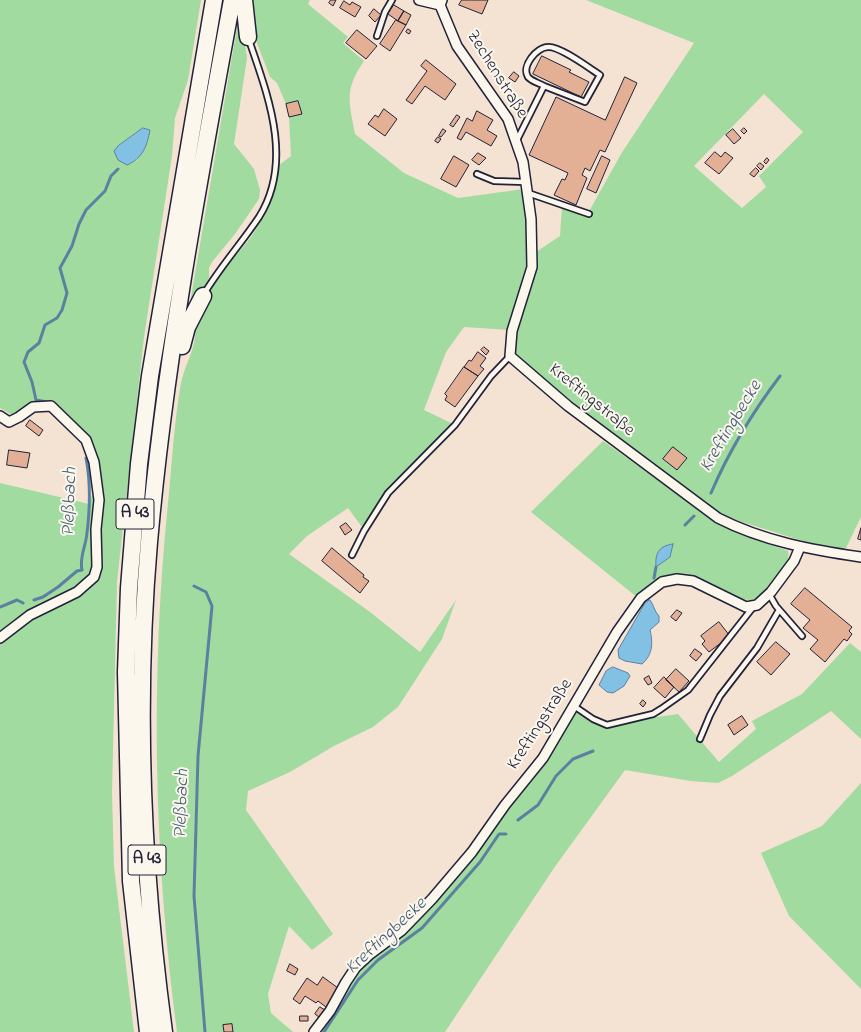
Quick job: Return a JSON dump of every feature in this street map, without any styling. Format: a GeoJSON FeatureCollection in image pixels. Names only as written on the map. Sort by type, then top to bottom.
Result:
{"type":"FeatureCollection","features":[{"type":"Feature","properties":{"kind":"highway","name":"A 43"},"geometry":{"type":"LineString","coordinates":[[148,1032],[131,881],[126,672],[130,588],[139,464],[150,376],[214,0]]}},
{"type":"Feature","properties":{"kind":"highway","name":"A 43"},"geometry":{"type":"LineString","coordinates":[[164,1032],[155,967],[143,775],[145,610],[149,543],[163,409],[210,123],[232,0]]}},
{"type":"Feature","properties":{"kind":"highway"},"geometry":{"type":"LineString","coordinates":[[244,0],[248,37]]}},
{"type":"Feature","properties":{"kind":"highway"},"geometry":{"type":"LineString","coordinates":[[163,409],[187,327],[203,296]]}},
{"type":"Feature","properties":{"kind":"street"},"geometry":{"type":"LineString","coordinates":[[419,0],[441,2]]}},
{"type":"Feature","properties":{"kind":"street","name":"Zechenstraße"},"geometry":{"type":"LineString","coordinates":[[441,2],[457,46],[498,102],[508,119],[524,162],[528,193],[532,267],[512,332],[510,356]]}},
{"type":"Feature","properties":{"kind":"street","name":"Kreftingstraße"},"geometry":{"type":"LineString","coordinates":[[510,356],[568,406],[718,518],[736,527],[800,547],[861,557]]}},
{"type":"Feature","properties":{"kind":"street"},"geometry":{"type":"LineString","coordinates":[[0,416],[9,422],[33,407],[51,406],[86,440],[94,462],[98,500],[96,529],[97,567],[94,577],[77,592],[30,615],[0,638]]}},
{"type":"Feature","properties":{"kind":"street"},"geometry":{"type":"LineString","coordinates":[[754,606],[769,594],[794,561],[800,547]]}},
{"type":"Feature","properties":{"kind":"street","name":"Kreftingstraße"},"geometry":{"type":"LineString","coordinates":[[314,1032],[330,1011],[356,967],[405,927],[472,852],[543,758],[617,632],[640,598],[662,582],[677,579],[693,581],[746,607],[754,606]]}},
{"type":"Feature","properties":{"kind":"lane"},"geometry":{"type":"LineString","coordinates":[[377,36],[385,12],[392,0]]}},
{"type":"Feature","properties":{"kind":"lane"},"geometry":{"type":"LineString","coordinates":[[203,296],[215,274],[259,216],[271,190],[276,164],[273,116],[248,37]]}},
{"type":"Feature","properties":{"kind":"lane"},"geometry":{"type":"LineString","coordinates":[[548,47],[556,49],[600,75],[586,102],[544,86],[529,78],[526,74],[527,68],[537,51],[548,47]]}},
{"type":"Feature","properties":{"kind":"lane"},"geometry":{"type":"LineString","coordinates":[[516,141],[544,86]]}},
{"type":"Feature","properties":{"kind":"lane"},"geometry":{"type":"LineString","coordinates":[[477,174],[494,181],[526,182]]}},
{"type":"Feature","properties":{"kind":"lane"},"geometry":{"type":"LineString","coordinates":[[528,193],[589,214]]}},
{"type":"Feature","properties":{"kind":"lane"},"geometry":{"type":"LineString","coordinates":[[352,555],[364,531],[388,493],[455,425],[491,376],[510,356]]}},
{"type":"Feature","properties":{"kind":"lane"},"geometry":{"type":"LineString","coordinates":[[769,594],[779,610],[802,636]]}},
{"type":"Feature","properties":{"kind":"lane"},"geometry":{"type":"LineString","coordinates":[[574,706],[593,719],[607,725],[657,711],[684,695],[754,606]]}},
{"type":"Feature","properties":{"kind":"lane"},"geometry":{"type":"LineString","coordinates":[[700,739],[720,696],[757,648],[779,610]]}},
{"type":"Feature","properties":{"kind":"green space"},"geometry":{"type":"Polygon","coordinates":[[[0,0],[201,0],[188,80],[175,118],[172,156],[144,337],[117,582],[112,793],[114,867],[134,1032],[0,1032],[0,483],[89,504],[96,485],[89,439],[51,405],[12,415],[0,408],[0,0]],[[143,128],[118,146],[137,161],[143,128]]]}},
{"type":"Feature","properties":{"kind":"green space"},"geometry":{"type":"Polygon","coordinates":[[[250,0],[310,0],[308,4],[348,37],[343,43],[364,61],[353,80],[350,96],[351,113],[355,134],[404,173],[458,198],[524,189],[529,266],[510,330],[464,327],[446,352],[424,410],[453,424],[385,494],[362,527],[348,508],[307,536],[289,554],[370,612],[420,652],[456,600],[442,639],[398,707],[373,727],[334,746],[290,772],[248,791],[246,810],[333,934],[312,950],[289,926],[268,994],[271,1013],[293,1032],[177,1032],[163,900],[159,834],[157,702],[162,569],[173,443],[181,383],[191,354],[198,310],[203,298],[218,276],[251,237],[261,221],[272,194],[278,166],[291,156],[289,117],[302,114],[298,101],[286,104],[277,83],[270,77],[252,30],[250,0]]]}},
{"type":"Feature","properties":{"kind":"green space"},"geometry":{"type":"Polygon","coordinates":[[[586,0],[861,0],[861,517],[846,548],[815,549],[803,541],[720,515],[516,357],[515,332],[536,252],[560,236],[562,207],[587,215],[621,154],[694,43],[586,0]],[[764,94],[694,166],[742,208],[766,187],[759,176],[803,132],[764,94]]]}},
{"type":"Feature","properties":{"kind":"green space"},"geometry":{"type":"Polygon","coordinates":[[[240,10],[247,58],[234,144],[254,169],[260,190],[259,199],[235,234],[212,262],[209,268],[209,278],[188,315],[240,10]]]}},
{"type":"Feature","properties":{"kind":"green space"},"geometry":{"type":"Polygon","coordinates":[[[603,441],[725,527],[788,551],[789,563],[758,598],[750,600],[739,599],[679,578],[638,598],[531,512],[603,441]]]}},
{"type":"Feature","properties":{"kind":"green space"},"geometry":{"type":"Polygon","coordinates":[[[850,643],[861,652],[861,739],[831,711],[732,776],[718,783],[691,781],[625,770],[554,868],[445,1032],[318,1032],[347,982],[370,957],[403,934],[547,760],[576,711],[602,727],[678,714],[719,762],[756,729],[752,721],[802,694],[850,643]]]}},
{"type":"Feature","properties":{"kind":"green space"},"geometry":{"type":"Polygon","coordinates":[[[861,783],[861,989],[789,916],[761,853],[822,826],[861,783]]]}},
{"type":"Feature","properties":{"kind":"water"},"geometry":{"type":"Polygon","coordinates":[[[143,128],[150,130],[146,146],[141,155],[127,165],[118,160],[114,151],[118,146],[143,128]]]}},
{"type":"Feature","properties":{"kind":"water"},"geometry":{"type":"Polygon","coordinates":[[[673,544],[670,557],[656,567],[658,551],[668,545],[673,544]]]}},
{"type":"Feature","properties":{"kind":"water"},"geometry":{"type":"Polygon","coordinates":[[[650,600],[659,616],[659,622],[650,630],[652,644],[648,657],[642,664],[625,661],[619,658],[618,650],[645,603],[650,600]]]}},
{"type":"Feature","properties":{"kind":"water"},"geometry":{"type":"Polygon","coordinates":[[[613,667],[628,673],[630,676],[624,686],[613,693],[607,692],[599,685],[606,671],[613,667]]]}},
{"type":"Feature","properties":{"kind":"building"},"geometry":{"type":"Polygon","coordinates":[[[331,0],[336,0],[333,6],[329,3],[331,0]]]}},
{"type":"Feature","properties":{"kind":"building"},"geometry":{"type":"Polygon","coordinates":[[[462,0],[488,0],[482,14],[459,5],[462,0]]]}},
{"type":"Feature","properties":{"kind":"building"},"geometry":{"type":"Polygon","coordinates":[[[344,1],[350,5],[352,2],[361,7],[355,17],[340,8],[344,1]]]}},
{"type":"Feature","properties":{"kind":"building"},"geometry":{"type":"Polygon","coordinates":[[[394,5],[404,11],[398,21],[388,14],[394,5]]]}},
{"type":"Feature","properties":{"kind":"building"},"geometry":{"type":"Polygon","coordinates":[[[374,9],[381,15],[375,22],[369,16],[374,9]]]}},
{"type":"Feature","properties":{"kind":"building"},"geometry":{"type":"Polygon","coordinates":[[[404,11],[411,15],[406,25],[398,21],[404,11]]]}},
{"type":"Feature","properties":{"kind":"building"},"geometry":{"type":"Polygon","coordinates":[[[396,20],[406,25],[390,51],[380,44],[396,20]]]}},
{"type":"Feature","properties":{"kind":"building"},"geometry":{"type":"Polygon","coordinates":[[[408,29],[411,31],[409,34],[406,32],[408,29]]]}},
{"type":"Feature","properties":{"kind":"building"},"geometry":{"type":"Polygon","coordinates":[[[357,30],[377,46],[366,59],[346,43],[357,30]]]}},
{"type":"Feature","properties":{"kind":"building"},"geometry":{"type":"Polygon","coordinates":[[[542,56],[571,70],[569,72],[589,82],[581,97],[533,74],[542,56]]]}},
{"type":"Feature","properties":{"kind":"building"},"geometry":{"type":"Polygon","coordinates":[[[426,60],[456,84],[445,100],[425,86],[412,104],[406,100],[427,71],[421,66],[426,60]]]}},
{"type":"Feature","properties":{"kind":"building"},"geometry":{"type":"Polygon","coordinates":[[[514,72],[519,76],[515,82],[509,78],[514,72]]]}},
{"type":"Feature","properties":{"kind":"building"},"geometry":{"type":"Polygon","coordinates":[[[625,77],[637,83],[605,152],[600,150],[590,171],[585,168],[582,175],[587,178],[576,205],[554,195],[562,179],[565,180],[568,173],[529,155],[556,97],[605,120],[625,77]]]}},
{"type":"Feature","properties":{"kind":"building"},"geometry":{"type":"Polygon","coordinates":[[[298,101],[302,114],[289,117],[286,104],[298,101]]]}},
{"type":"Feature","properties":{"kind":"building"},"geometry":{"type":"Polygon","coordinates":[[[384,109],[397,119],[385,136],[368,124],[375,115],[378,117],[384,109]]]}},
{"type":"Feature","properties":{"kind":"building"},"geometry":{"type":"Polygon","coordinates":[[[477,111],[493,120],[487,130],[497,136],[491,146],[466,132],[461,140],[457,138],[467,118],[472,121],[477,111]]]}},
{"type":"Feature","properties":{"kind":"building"},"geometry":{"type":"Polygon","coordinates":[[[457,115],[460,117],[453,127],[450,125],[457,115]]]}},
{"type":"Feature","properties":{"kind":"building"},"geometry":{"type":"Polygon","coordinates":[[[744,128],[747,131],[744,134],[741,131],[744,128]]]}},
{"type":"Feature","properties":{"kind":"building"},"geometry":{"type":"Polygon","coordinates":[[[443,129],[446,131],[441,137],[439,136],[443,129]]]}},
{"type":"Feature","properties":{"kind":"building"},"geometry":{"type":"Polygon","coordinates":[[[733,129],[741,138],[734,144],[726,135],[733,129]]]}},
{"type":"Feature","properties":{"kind":"building"},"geometry":{"type":"Polygon","coordinates":[[[438,137],[441,139],[438,143],[435,141],[438,137]]]}},
{"type":"Feature","properties":{"kind":"building"},"geometry":{"type":"Polygon","coordinates":[[[715,152],[721,157],[725,152],[733,158],[719,174],[705,163],[715,152]]]}},
{"type":"Feature","properties":{"kind":"building"},"geometry":{"type":"Polygon","coordinates":[[[478,153],[486,158],[479,165],[472,160],[478,153]]]}},
{"type":"Feature","properties":{"kind":"building"},"geometry":{"type":"Polygon","coordinates":[[[454,156],[469,165],[456,187],[441,179],[454,156]]]}},
{"type":"Feature","properties":{"kind":"building"},"geometry":{"type":"Polygon","coordinates":[[[602,156],[610,160],[596,193],[587,189],[602,156]]]}},
{"type":"Feature","properties":{"kind":"building"},"geometry":{"type":"Polygon","coordinates":[[[767,158],[769,160],[766,164],[764,162],[767,158]]]}},
{"type":"Feature","properties":{"kind":"building"},"geometry":{"type":"Polygon","coordinates":[[[760,163],[764,166],[761,170],[757,166],[760,163]]]}},
{"type":"Feature","properties":{"kind":"building"},"geometry":{"type":"Polygon","coordinates":[[[756,168],[759,171],[754,177],[750,174],[756,168]]]}},
{"type":"Feature","properties":{"kind":"building"},"geometry":{"type":"Polygon","coordinates":[[[484,347],[489,351],[486,355],[481,350],[484,347]]]}},
{"type":"Feature","properties":{"kind":"building"},"geometry":{"type":"Polygon","coordinates":[[[478,352],[486,358],[480,366],[484,369],[478,376],[464,367],[478,352]]]}},
{"type":"Feature","properties":{"kind":"building"},"geometry":{"type":"Polygon","coordinates":[[[464,367],[478,376],[455,407],[445,400],[447,396],[445,394],[464,367]]]}},
{"type":"Feature","properties":{"kind":"building"},"geometry":{"type":"Polygon","coordinates":[[[30,420],[43,430],[39,436],[26,426],[30,420]]]}},
{"type":"Feature","properties":{"kind":"building"},"geometry":{"type":"Polygon","coordinates":[[[673,447],[687,458],[677,470],[663,459],[673,447]]]}},
{"type":"Feature","properties":{"kind":"building"},"geometry":{"type":"Polygon","coordinates":[[[9,450],[30,453],[27,468],[7,465],[9,450]]]}},
{"type":"Feature","properties":{"kind":"building"},"geometry":{"type":"Polygon","coordinates":[[[346,523],[352,530],[345,535],[340,527],[346,523]]]}},
{"type":"Feature","properties":{"kind":"building"},"geometry":{"type":"Polygon","coordinates":[[[861,528],[861,540],[858,539],[861,528]]]}},
{"type":"Feature","properties":{"kind":"building"},"geometry":{"type":"Polygon","coordinates":[[[332,548],[369,581],[360,593],[322,561],[332,548]]]}},
{"type":"Feature","properties":{"kind":"building"},"geometry":{"type":"Polygon","coordinates":[[[805,588],[852,627],[849,631],[852,634],[847,641],[844,639],[825,662],[810,649],[818,640],[803,628],[810,620],[791,604],[805,588]]]}},
{"type":"Feature","properties":{"kind":"building"},"geometry":{"type":"Polygon","coordinates":[[[677,610],[682,613],[676,621],[671,617],[677,610]]]}},
{"type":"Feature","properties":{"kind":"building"},"geometry":{"type":"Polygon","coordinates":[[[719,622],[730,636],[709,652],[702,644],[705,641],[701,636],[719,622]]]}},
{"type":"Feature","properties":{"kind":"building"},"geometry":{"type":"Polygon","coordinates":[[[776,642],[790,654],[771,675],[757,662],[776,642]]]}},
{"type":"Feature","properties":{"kind":"building"},"geometry":{"type":"Polygon","coordinates":[[[695,649],[702,654],[696,661],[690,656],[695,649]]]}},
{"type":"Feature","properties":{"kind":"building"},"geometry":{"type":"Polygon","coordinates":[[[676,669],[689,681],[679,692],[666,680],[676,669]]]}},
{"type":"Feature","properties":{"kind":"building"},"geometry":{"type":"Polygon","coordinates":[[[649,676],[652,683],[648,685],[644,679],[649,676]]]}},
{"type":"Feature","properties":{"kind":"building"},"geometry":{"type":"Polygon","coordinates":[[[664,677],[674,687],[665,698],[654,688],[664,677]]]}},
{"type":"Feature","properties":{"kind":"building"},"geometry":{"type":"Polygon","coordinates":[[[643,700],[646,703],[643,707],[640,704],[643,700]]]}},
{"type":"Feature","properties":{"kind":"building"},"geometry":{"type":"Polygon","coordinates":[[[742,716],[748,725],[734,735],[728,725],[742,716]]]}},
{"type":"Feature","properties":{"kind":"building"},"geometry":{"type":"Polygon","coordinates":[[[290,964],[298,969],[295,975],[287,971],[290,964]]]}},
{"type":"Feature","properties":{"kind":"building"},"geometry":{"type":"Polygon","coordinates":[[[323,977],[338,988],[326,1007],[318,1001],[316,1003],[305,996],[300,1004],[293,999],[307,978],[317,985],[323,977]]]}},
{"type":"Feature","properties":{"kind":"building"},"geometry":{"type":"Polygon","coordinates":[[[320,1007],[325,1010],[320,1018],[315,1014],[320,1007]]]}},
{"type":"Feature","properties":{"kind":"building"},"geometry":{"type":"Polygon","coordinates":[[[300,1016],[308,1016],[308,1021],[300,1021],[300,1016]]]}},
{"type":"Feature","properties":{"kind":"building"},"geometry":{"type":"Polygon","coordinates":[[[232,1024],[233,1032],[224,1032],[223,1025],[232,1024]]]}},
{"type":"Feature","properties":{"kind":"waterway","name":"Pleßbach"},"geometry":{"type":"LineString","coordinates":[[47,402],[36,400],[32,382],[24,362],[28,352],[39,343],[45,325],[57,318],[62,310],[67,293],[60,268],[72,246],[79,224],[86,210],[105,191],[111,176],[118,169]]}},
{"type":"Feature","properties":{"kind":"waterway","name":"Kreftingbecke"},"geometry":{"type":"LineString","coordinates":[[711,493],[725,462],[742,433],[780,376]]}},
{"type":"Feature","properties":{"kind":"waterway","name":"Pleßbach"},"geometry":{"type":"LineString","coordinates":[[34,600],[43,597],[77,571],[82,570],[81,561],[86,538],[89,505],[89,477],[86,458]]}},
{"type":"Feature","properties":{"kind":"waterway","name":"Kreftingbecke"},"geometry":{"type":"LineString","coordinates":[[685,525],[694,516]]}},
{"type":"Feature","properties":{"kind":"waterway","name":"Kreftingbecke"},"geometry":{"type":"LineString","coordinates":[[654,578],[656,567]]}},
{"type":"Feature","properties":{"kind":"waterway","name":"Pleßbach"},"geometry":{"type":"LineString","coordinates":[[194,586],[206,592],[212,606],[198,756],[194,896],[205,1032]]}},
{"type":"Feature","properties":{"kind":"waterway"},"geometry":{"type":"LineString","coordinates":[[0,607],[17,600],[23,603]]}},
{"type":"Feature","properties":{"kind":"waterway","name":"Kreftingbecke"},"geometry":{"type":"LineString","coordinates":[[518,820],[538,805],[556,776],[573,759],[593,751]]}},
{"type":"Feature","properties":{"kind":"waterway","name":"Kreftingbecke"},"geometry":{"type":"LineString","coordinates":[[324,1032],[358,980],[378,960],[422,928],[480,862],[499,834],[506,834]]}}]}
